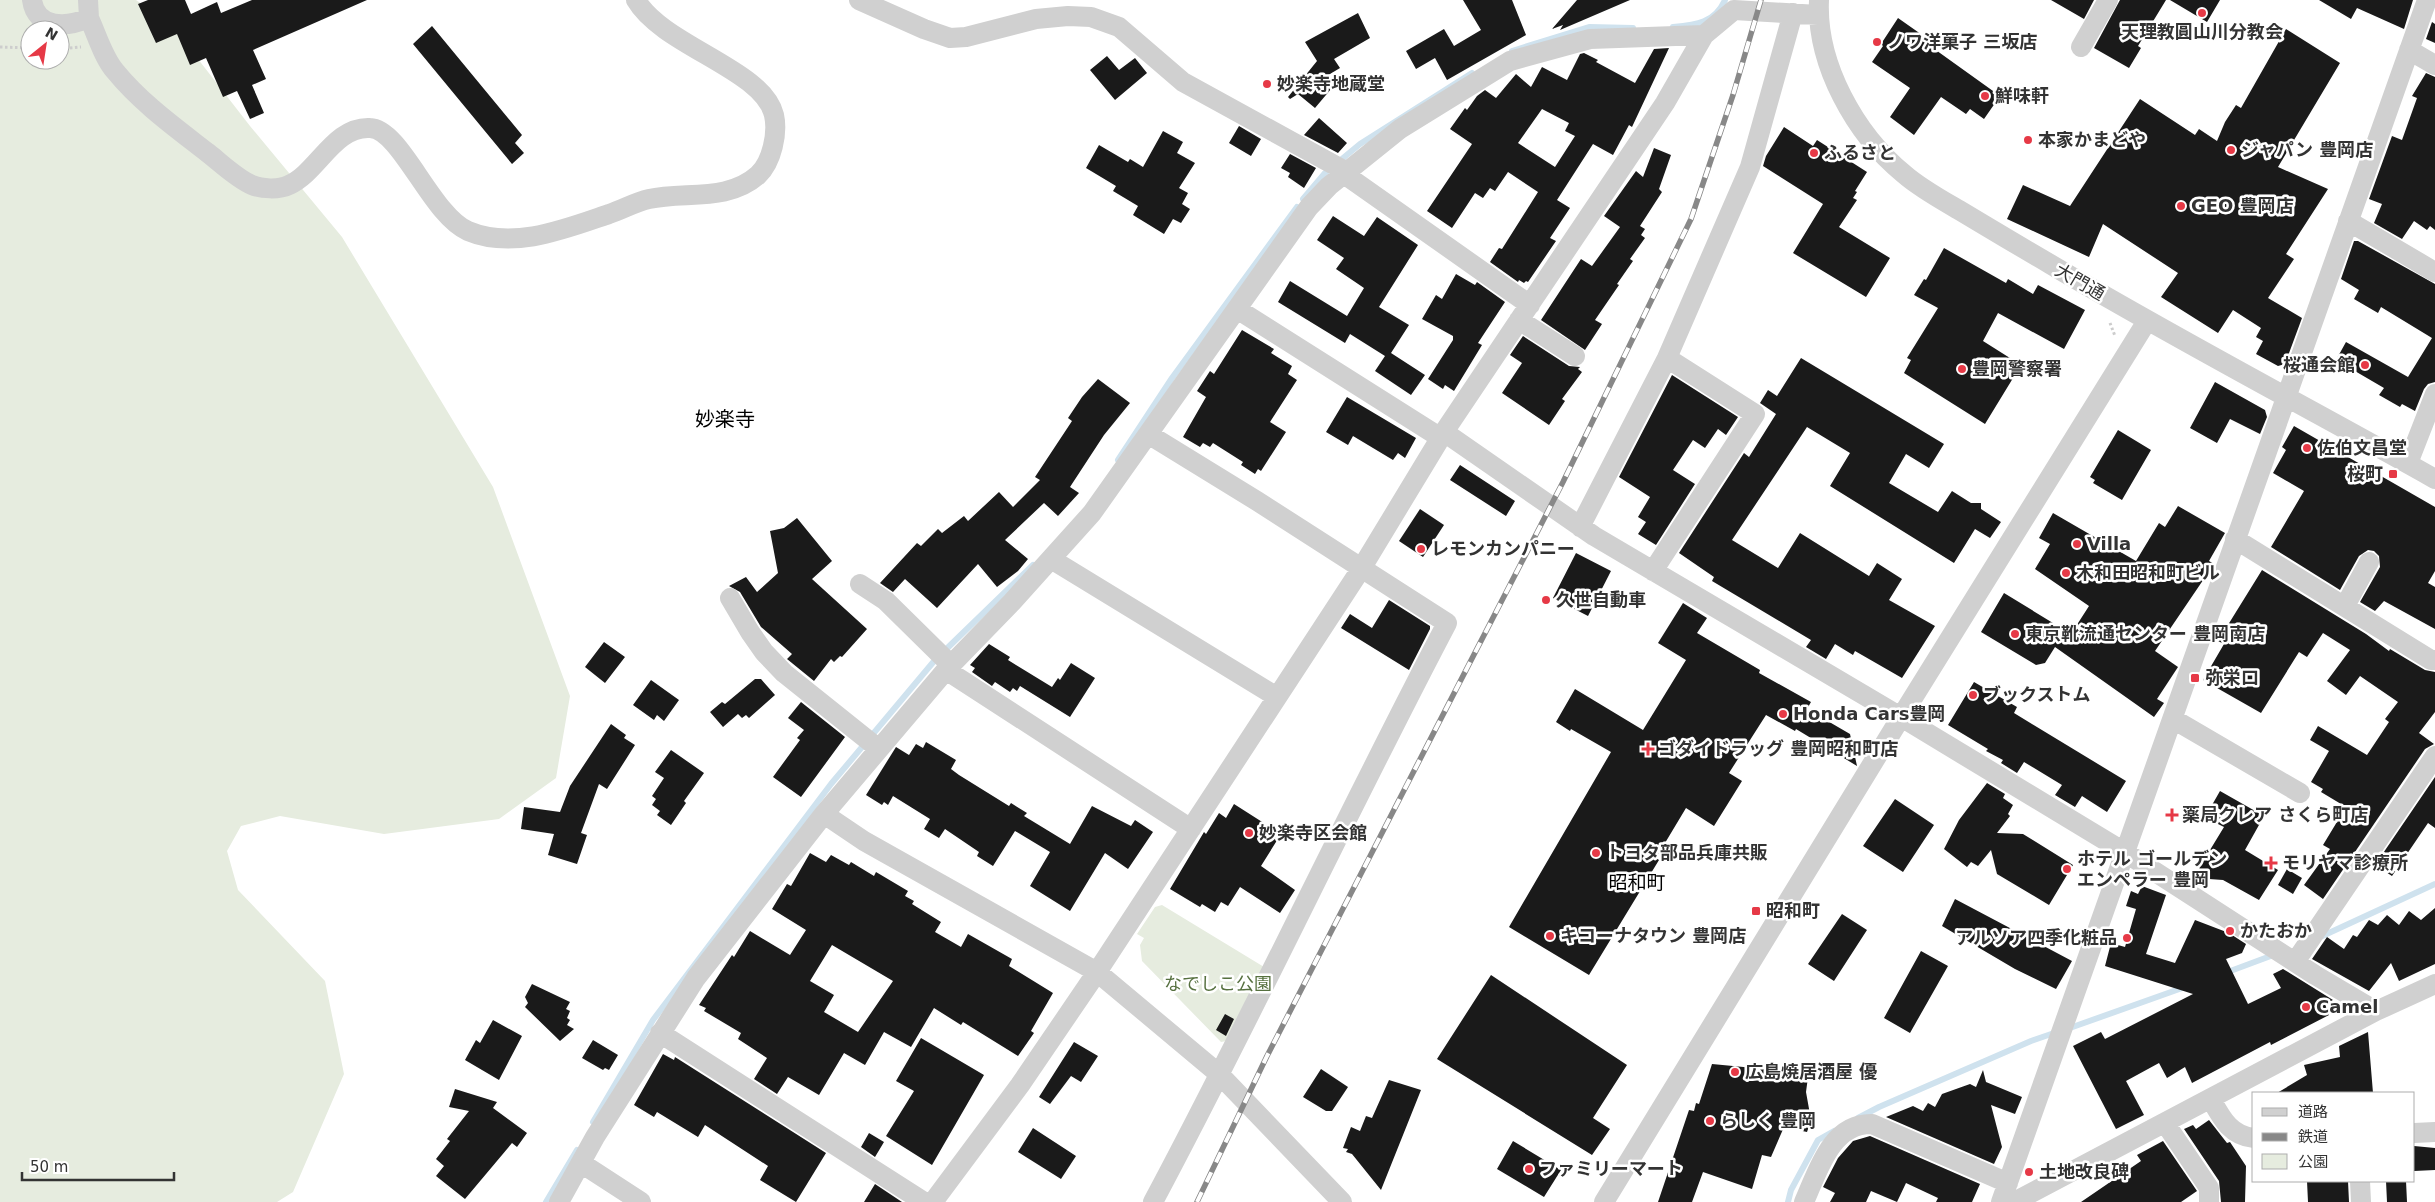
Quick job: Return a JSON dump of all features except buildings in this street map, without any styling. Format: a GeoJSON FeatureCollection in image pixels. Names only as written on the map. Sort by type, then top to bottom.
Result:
{"type":"FeatureCollection","features":[{"type":"Feature","properties":{"kind":"street"},"geometry":{"type":"LineString","coordinates":[[32,0],[38,15],[48,23],[70,25],[89,9],[112,68],[133,92],[222,164],[252,185],[276,189],[289,186],[314,168],[326,152],[348,132],[371,128],[391,137],[445,214],[466,230],[496,239],[534,237],[609,214],[649,199],[731,191],[759,174],[772,153],[774,117],[769,102],[756,86],[668,32],[643,12],[636,0]]}},
{"type":"Feature","properties":{"kind":"street"},"geometry":{"type":"LineString","coordinates":[[859,0],[924,29],[950,38],[966,38],[1036,19],[1068,16],[1091,17],[1119,27],[1183,82],[1346,173],[1525,312],[1575,356]]}},
{"type":"Feature","properties":{"kind":"street"},"geometry":{"type":"LineString","coordinates":[[2080,47],[2108,0]]}},
{"type":"Feature","properties":{"kind":"street"},"geometry":{"type":"LineString","coordinates":[[2011,1193],[2172,719],[2427,0]]}},
{"type":"Feature","properties":{"kind":"street"},"geometry":{"type":"LineString","coordinates":[[933,1202],[1020,1085],[1097,972],[1361,569],[1443,435],[1665,103],[1704,34],[1734,10],[1793,14],[1818,8]]}},
{"type":"Feature","properties":{"kind":"street","name":"大門通"},"geometry":{"type":"LineString","coordinates":[[1818,8],[1826,57],[1859,124],[1904,174],[1970,217],[2147,321],[2286,395],[2435,478]]}},
{"type":"Feature","properties":{"kind":"street"},"geometry":{"type":"LineString","coordinates":[[1580,527],[1666,358],[1750,167],[1793,14]]}},
{"type":"Feature","properties":{"kind":"street"},"geometry":{"type":"LineString","coordinates":[[559,1202],[595,1136],[696,978],[762,891],[879,749],[948,668],[1092,513],[1309,208],[1329,186],[1400,129],[1510,62],[1590,39],[1704,34]]}},
{"type":"Feature","properties":{"kind":"street"},"geometry":{"type":"LineString","coordinates":[[2409,50],[2435,66]]}},
{"type":"Feature","properties":{"kind":"street"},"geometry":{"type":"LineString","coordinates":[[2348,221],[2433,264]]}},
{"type":"Feature","properties":{"kind":"street"},"geometry":{"type":"LineString","coordinates":[[1237,309],[1443,435],[1580,527],[2126,853],[2376,1011]]}},
{"type":"Feature","properties":{"kind":"street"},"geometry":{"type":"LineString","coordinates":[[1604,1202],[1901,717],[2147,321]]}},
{"type":"Feature","properties":{"kind":"street"},"geometry":{"type":"LineString","coordinates":[[1653,571],[1755,414],[1666,358]]}},
{"type":"Feature","properties":{"kind":"street"},"geometry":{"type":"LineString","coordinates":[[2408,464],[2435,394]]}},
{"type":"Feature","properties":{"kind":"street"},"geometry":{"type":"LineString","coordinates":[[1148,434],[1258,501],[1447,623],[1372,766],[1276,964],[1153,1202]]}},
{"type":"Feature","properties":{"kind":"street"},"geometry":{"type":"LineString","coordinates":[[2235,539],[2431,660],[2435,660]]}},
{"type":"Feature","properties":{"kind":"street"},"geometry":{"type":"LineString","coordinates":[[1051,559],[1277,698]]}},
{"type":"Feature","properties":{"kind":"street"},"geometry":{"type":"LineString","coordinates":[[2344,606],[2369,562]]}},
{"type":"Feature","properties":{"kind":"street"},"geometry":{"type":"LineString","coordinates":[[860,584],[886,601],[948,668],[1191,829]]}},
{"type":"Feature","properties":{"kind":"street"},"geometry":{"type":"LineString","coordinates":[[730,598],[764,652],[784,673],[879,749]]}},
{"type":"Feature","properties":{"kind":"street"},"geometry":{"type":"LineString","coordinates":[[2172,719],[2300,793]]}},
{"type":"Feature","properties":{"kind":"street"},"geometry":{"type":"LineString","coordinates":[[2296,962],[2435,756]]}},
{"type":"Feature","properties":{"kind":"street"},"geometry":{"type":"LineString","coordinates":[[824,814],[864,840],[1097,972],[1219,1074],[1342,1202]]}},
{"type":"Feature","properties":{"kind":"street"},"geometry":{"type":"LineString","coordinates":[[2001,1202],[2011,1193],[2165,1123],[2376,1011],[2435,984]]}},
{"type":"Feature","properties":{"kind":"street"},"geometry":{"type":"LineString","coordinates":[[660,1033],[924,1202]]}},
{"type":"Feature","properties":{"kind":"street"},"geometry":{"type":"LineString","coordinates":[[2210,1099],[2231,1130],[2243,1137],[2252,1138]]}},
{"type":"Feature","properties":{"kind":"street"},"geometry":{"type":"LineString","coordinates":[[2165,1123],[2209,1188],[2209,1202]]}},
{"type":"Feature","properties":{"kind":"street"},"geometry":{"type":"LineString","coordinates":[[1804,1202],[1831,1145],[1848,1131],[1863,1124],[1872,1124],[2011,1193]]}},
{"type":"Feature","properties":{"kind":"street"},"geometry":{"type":"LineString","coordinates":[[2415,1132],[2435,1132]]}},
{"type":"Feature","properties":{"kind":"street"},"geometry":{"type":"LineString","coordinates":[[580,1163],[641,1202]]}},
{"type":"Feature","properties":{"kind":"street"},"geometry":{"type":"LineString","coordinates":[[2360,1182],[2361,1202]]}},
{"type":"Feature","properties":{"kind":"path"},"geometry":{"type":"LineString","coordinates":[[0,47],[20,48]]}},
{"type":"Feature","properties":{"kind":"path"},"geometry":{"type":"LineString","coordinates":[[2108,319],[2114,328],[2115,341]]}},
{"type":"Feature","properties":{"kind":"green space"},"geometry":{"type":"Polygon","coordinates":[[[0,0],[136,0],[170,23],[250,126],[342,237],[493,487],[570,696],[556,778],[499,819],[384,834],[280,816],[241,826],[227,851],[238,890],[325,981],[344,1074],[293,1192],[277,1202],[0,1202],[0,0]]]}},
{"type":"Feature","properties":{"kind":"green space","name":"なでしこ公園"},"geometry":{"type":"Polygon","coordinates":[[[1162,905],[1269,970],[1232,1040],[1221,1042],[1142,961],[1140,945],[1144,938],[1137,934],[1155,907],[1162,905]]]}},
{"type":"Feature","properties":{"kind":"waterway"},"geometry":{"type":"LineString","coordinates":[[1673,27],[1697,24],[1710,18],[1716,14],[1725,0]]}},
{"type":"Feature","properties":{"kind":"waterway"},"geometry":{"type":"LineString","coordinates":[[1512,51],[1589,27],[1633,28]]}},
{"type":"Feature","properties":{"kind":"waterway"},"geometry":{"type":"LineString","coordinates":[[1303,199],[1325,173],[1360,144],[1472,73]]}},
{"type":"Feature","properties":{"kind":"waterway"},"geometry":{"type":"LineString","coordinates":[[1118,460],[1172,378],[1297,207]]}},
{"type":"Feature","properties":{"kind":"waterway"},"geometry":{"type":"LineString","coordinates":[[593,1122],[653,1020],[831,784],[935,660],[1033,565]]}},
{"type":"Feature","properties":{"kind":"waterway"},"geometry":{"type":"LineString","coordinates":[[2318,938],[2435,884]]}},
{"type":"Feature","properties":{"kind":"waterway"},"geometry":{"type":"LineString","coordinates":[[2225,973],[2276,954]]}},
{"type":"Feature","properties":{"kind":"waterway"},"geometry":{"type":"LineString","coordinates":[[2067,1029],[2185,987]]}},
{"type":"Feature","properties":{"kind":"waterway"},"geometry":{"type":"LineString","coordinates":[[1858,1118],[1879,1107],[2031,1041],[2057,1032]]}},
{"type":"Feature","properties":{"kind":"waterway"},"geometry":{"type":"LineString","coordinates":[[1788,1202],[1791,1190],[1818,1140],[1834,1131]]}},
{"type":"Feature","properties":{"kind":"waterway"},"geometry":{"type":"LineString","coordinates":[[546,1202],[577,1150]]}},
{"type":"Feature","properties":{"kind":"railway"},"geometry":{"type":"LineString","coordinates":[[1197,1202],[1267,1056],[1563,482],[1691,219],[1733,95],[1761,0]]}},
{"type":"Feature","properties":{"kind":"place","name":"天理教圓山川分教会"},"geometry":{"type":"Point","coordinates":[2202,13]}},
{"type":"Feature","properties":{"kind":"place","name":"ノワ洋菓子 三坂店"},"geometry":{"type":"Point","coordinates":[1877,42]}},
{"type":"Feature","properties":{"kind":"place","name":"妙楽寺地蔵堂"},"geometry":{"type":"Point","coordinates":[1267,84]}},
{"type":"Feature","properties":{"kind":"place","name":"鮮味軒"},"geometry":{"type":"Point","coordinates":[1985,96]}},
{"type":"Feature","properties":{"kind":"place","name":"本家かまどや"},"geometry":{"type":"Point","coordinates":[2028,140]}},
{"type":"Feature","properties":{"kind":"place","name":"ジャパン 豊岡店"},"geometry":{"type":"Point","coordinates":[2231,150]}},
{"type":"Feature","properties":{"kind":"place","name":"ふるさと"},"geometry":{"type":"Point","coordinates":[1814,153]}},
{"type":"Feature","properties":{"kind":"place","name":"GEO 豊岡店"},"geometry":{"type":"Point","coordinates":[2181,206]}},
{"type":"Feature","properties":{"kind":"place","name":"桜通会館"},"geometry":{"type":"Point","coordinates":[2365,365]}},
{"type":"Feature","properties":{"kind":"place","name":"豊岡警察署"},"geometry":{"type":"Point","coordinates":[1962,369]}},
{"type":"Feature","properties":{"kind":"place","name":"佐伯文昌堂"},"geometry":{"type":"Point","coordinates":[2307,448]}},
{"type":"Feature","properties":{"kind":"place","name":"桜町"},"geometry":{"type":"Point","coordinates":[2393,474]}},
{"type":"Feature","properties":{"kind":"place","name":"Villa"},"geometry":{"type":"Point","coordinates":[2077,544]}},
{"type":"Feature","properties":{"kind":"place","name":"レモンカンパニー"},"geometry":{"type":"Point","coordinates":[1421,549]}},
{"type":"Feature","properties":{"kind":"place","name":"木和田昭和町ビル"},"geometry":{"type":"Point","coordinates":[2066,573]}},
{"type":"Feature","properties":{"kind":"place","name":"久世自動車"},"geometry":{"type":"Point","coordinates":[1546,600]}},
{"type":"Feature","properties":{"kind":"place","name":"東京靴流通センター 豊岡南店"},"geometry":{"type":"Point","coordinates":[2015,634]}},
{"type":"Feature","properties":{"kind":"place","name":"弥栄口"},"geometry":{"type":"Point","coordinates":[2195,678]}},
{"type":"Feature","properties":{"kind":"place","name":"ブックストム"},"geometry":{"type":"Point","coordinates":[1973,695]}},
{"type":"Feature","properties":{"kind":"place","name":"Honda Cars豊岡"},"geometry":{"type":"Point","coordinates":[1783,714]}},
{"type":"Feature","properties":{"kind":"place","name":"ゴダイドラッグ 豊岡昭和町店"},"geometry":{"type":"Point","coordinates":[1648,749]}},
{"type":"Feature","properties":{"kind":"place","name":"薬局クレア さくら町店"},"geometry":{"type":"Point","coordinates":[2172,815]}},
{"type":"Feature","properties":{"kind":"place","name":"妙楽寺区会館"},"geometry":{"type":"Point","coordinates":[1249,833]}},
{"type":"Feature","properties":{"kind":"place","name":"トヨタ部品兵庫共販"},"geometry":{"type":"Point","coordinates":[1596,853]}},
{"type":"Feature","properties":{"kind":"place","name":"モリヤマ診療所"},"geometry":{"type":"Point","coordinates":[2271,863]}},
{"type":"Feature","properties":{"kind":"place","name":"ホテル ゴールデン エンペラー 豊岡"},"geometry":{"type":"Point","coordinates":[2067,869]}},
{"type":"Feature","properties":{"kind":"place","name":"昭和町"},"geometry":{"type":"Point","coordinates":[1756,911]}},
{"type":"Feature","properties":{"kind":"place","name":"かたおか"},"geometry":{"type":"Point","coordinates":[2230,931]}},
{"type":"Feature","properties":{"kind":"place","name":"キコーナタウン 豊岡店"},"geometry":{"type":"Point","coordinates":[1550,936]}},
{"type":"Feature","properties":{"kind":"place","name":"アルソア四季化粧品"},"geometry":{"type":"Point","coordinates":[2127,938]}},
{"type":"Feature","properties":{"kind":"place","name":"Camel"},"geometry":{"type":"Point","coordinates":[2306,1007]}},
{"type":"Feature","properties":{"kind":"place","name":"広島焼居酒屋 優"},"geometry":{"type":"Point","coordinates":[1735,1072]}},
{"type":"Feature","properties":{"kind":"place","name":"らしく 豊岡"},"geometry":{"type":"Point","coordinates":[1710,1121]}},
{"type":"Feature","properties":{"kind":"place","name":"ファミリーマート"},"geometry":{"type":"Point","coordinates":[1529,1169]}},
{"type":"Feature","properties":{"kind":"place","name":"土地改良碑"},"geometry":{"type":"Point","coordinates":[2029,1172]}},
{"type":"Feature","properties":{"kind":"district","name":"妙楽寺"},"geometry":{"type":"Point","coordinates":[725,419]}},
{"type":"Feature","properties":{"kind":"district","name":"昭和町"},"geometry":{"type":"Point","coordinates":[1637,882]}}]}
